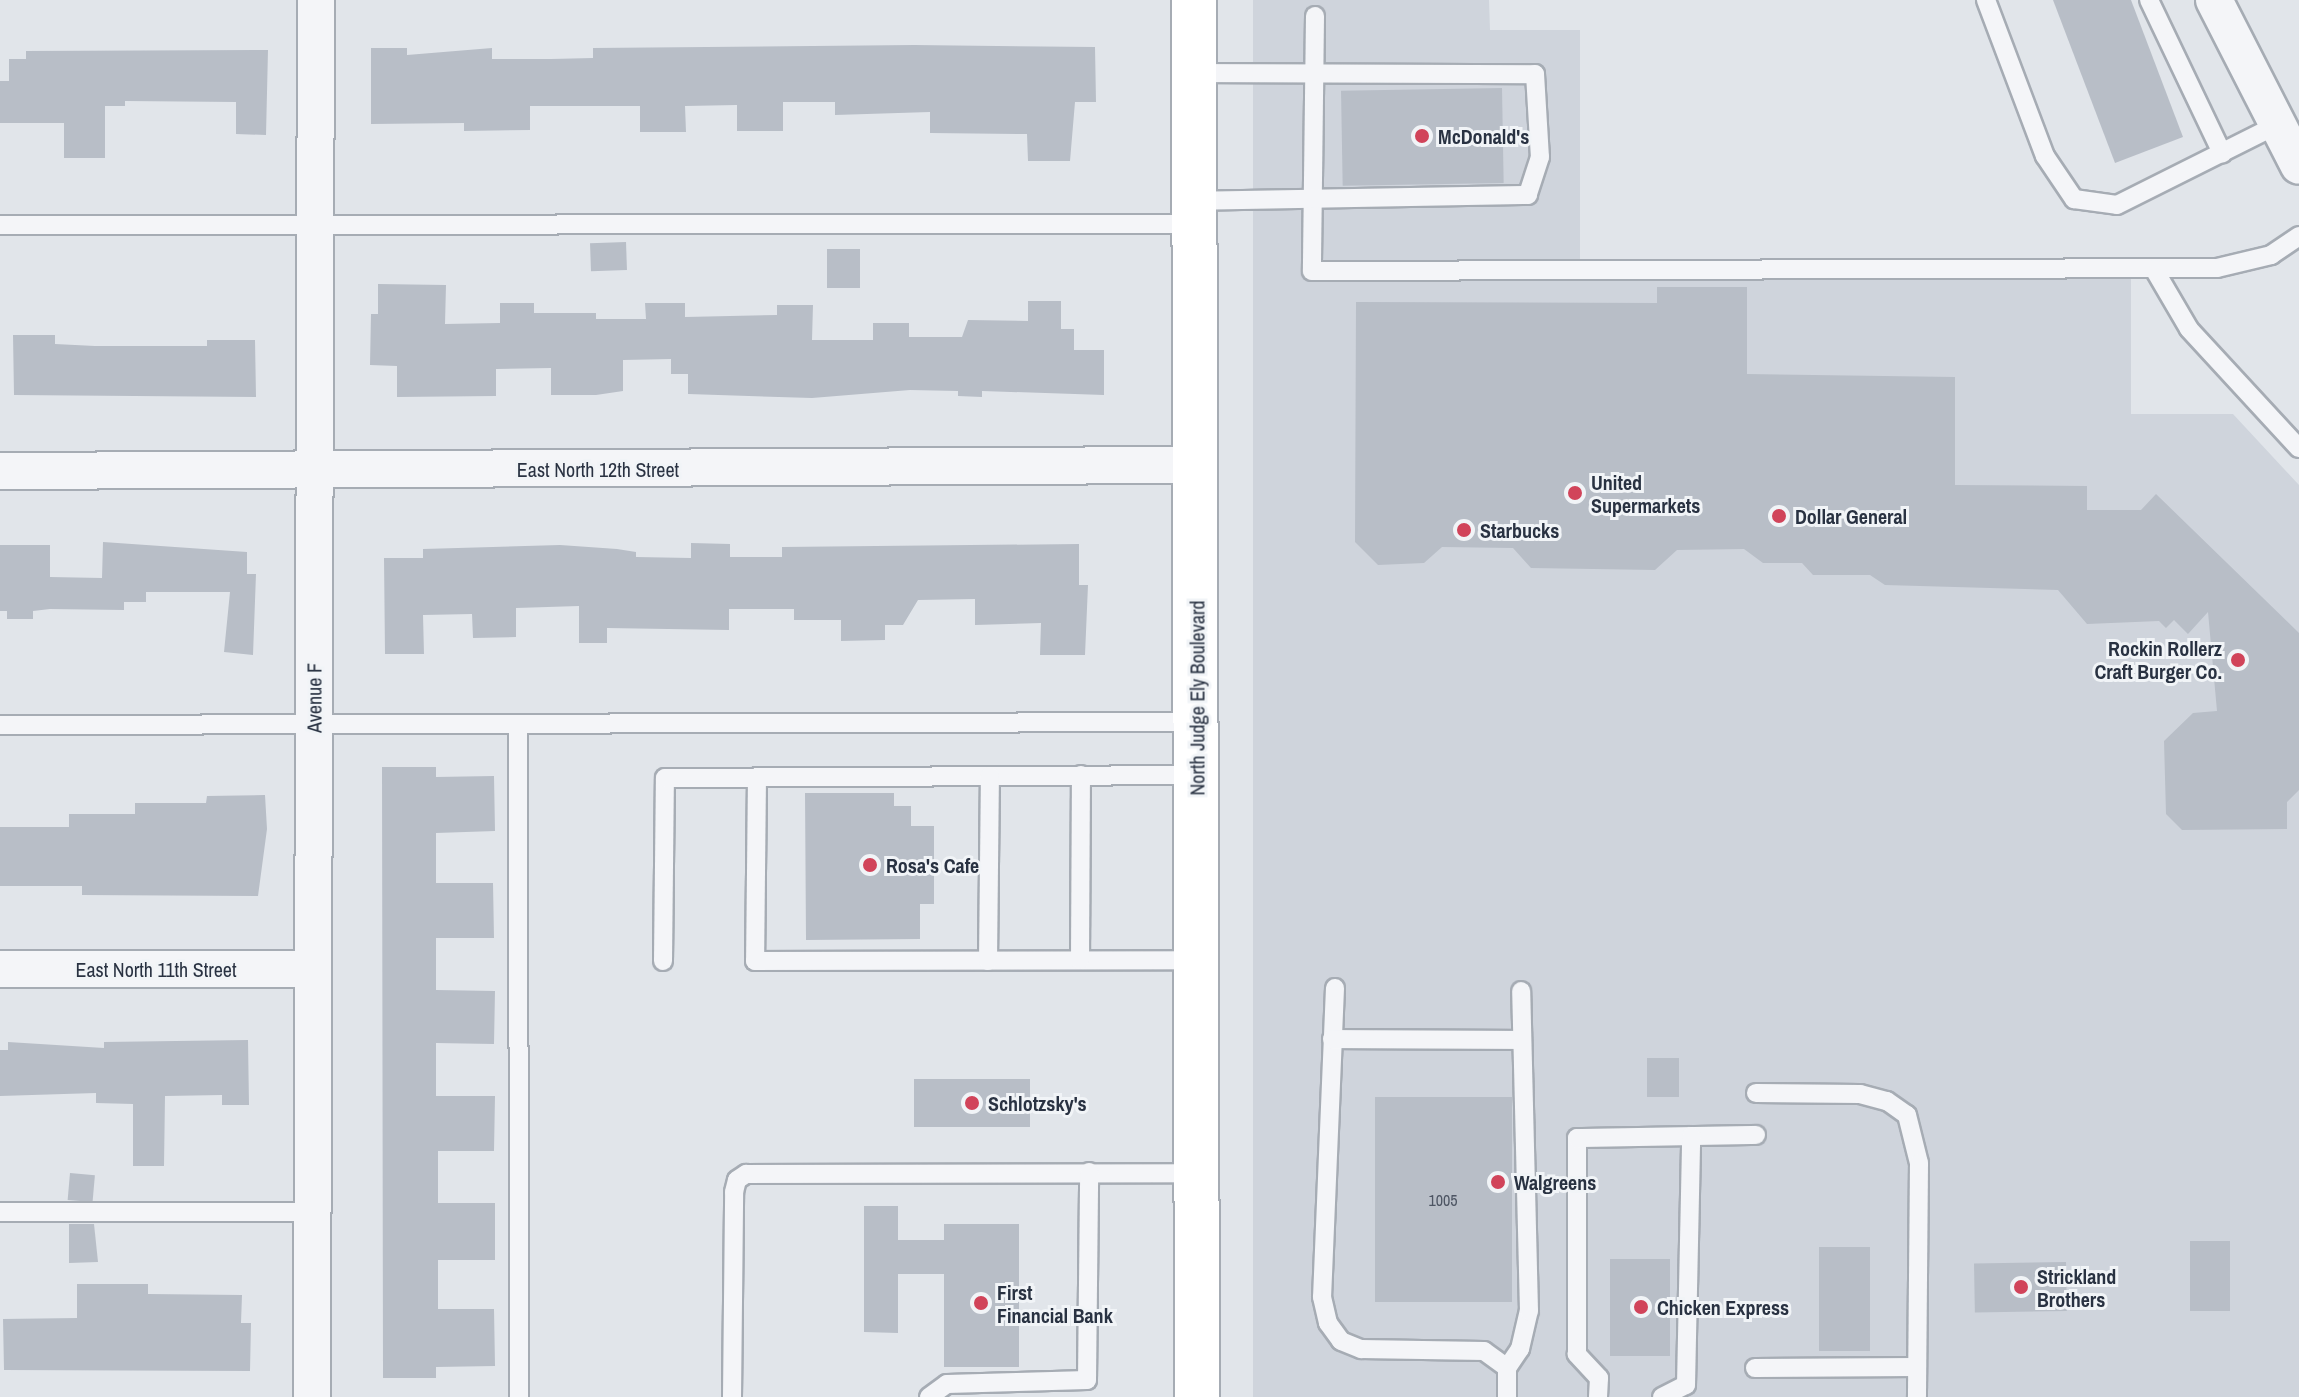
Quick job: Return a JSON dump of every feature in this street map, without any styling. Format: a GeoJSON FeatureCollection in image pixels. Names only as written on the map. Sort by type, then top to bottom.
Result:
{"type":"FeatureCollection","features":[{"type":"Feature","properties":{"kind":"main road","name":"North Judge Ely Boulevard"},"geometry":{"type":"LineString","coordinates":[[1194,0],[1197,1397]]}},
{"type":"Feature","properties":{"kind":"street","name":"Avenue F"},"geometry":{"type":"LineString","coordinates":[[312,1397],[316,0]]}},
{"type":"Feature","properties":{"kind":"street"},"geometry":{"type":"LineString","coordinates":[[2214,0],[2275,126],[2299,166]]}},
{"type":"Feature","properties":{"kind":"street","name":"East North 12th Street"},"geometry":{"type":"LineString","coordinates":[[0,471],[1196,465]]}},
{"type":"Feature","properties":{"kind":"street","name":"East North 11th Street"},"geometry":{"type":"LineString","coordinates":[[0,969],[313,969]]}},
{"type":"Feature","properties":{"kind":"lane"},"geometry":{"type":"LineString","coordinates":[[1986,0],[2045,156],[2074,199],[2117,205],[2275,126]]}},
{"type":"Feature","properties":{"kind":"lane"},"geometry":{"type":"LineString","coordinates":[[2149,0],[2222,153]]}},
{"type":"Feature","properties":{"kind":"lane"},"geometry":{"type":"LineString","coordinates":[[1315,16],[1312,271],[2154,269],[2243,264],[2271,255],[2299,236]]}},
{"type":"Feature","properties":{"kind":"lane"},"geometry":{"type":"LineString","coordinates":[[0,225],[316,225],[1195,212],[1313,198],[1528,195],[1540,157],[1535,74],[1195,73]]}},
{"type":"Feature","properties":{"kind":"lane"},"geometry":{"type":"LineString","coordinates":[[2154,269],[2189,329],[2299,448]]}},
{"type":"Feature","properties":{"kind":"lane"},"geometry":{"type":"LineString","coordinates":[[0,725],[1197,722]]}},
{"type":"Feature","properties":{"kind":"lane"},"geometry":{"type":"LineString","coordinates":[[518,724],[519,1397]]}},
{"type":"Feature","properties":{"kind":"lane"},"geometry":{"type":"LineString","coordinates":[[1080,960],[1081,775]]}},
{"type":"Feature","properties":{"kind":"lane"},"geometry":{"type":"LineString","coordinates":[[663,961],[665,778],[1197,775]]}},
{"type":"Feature","properties":{"kind":"lane"},"geometry":{"type":"LineString","coordinates":[[988,961],[990,776]]}},
{"type":"Feature","properties":{"kind":"lane"},"geometry":{"type":"LineString","coordinates":[[757,777],[755,961],[1197,960]]}},
{"type":"Feature","properties":{"kind":"lane"},"geometry":{"type":"LineString","coordinates":[[1335,988],[1322,1297],[1328,1323],[1341,1341],[1361,1349],[1484,1351],[1507,1368]]}},
{"type":"Feature","properties":{"kind":"lane"},"geometry":{"type":"LineString","coordinates":[[1507,1397],[1507,1368],[1520,1349],[1529,1311],[1521,991]]}},
{"type":"Feature","properties":{"kind":"lane"},"geometry":{"type":"LineString","coordinates":[[1332,1039],[1521,1040]]}},
{"type":"Feature","properties":{"kind":"lane"},"geometry":{"type":"LineString","coordinates":[[1756,1093],[1860,1094],[1887,1101],[1907,1115],[1919,1163],[1917,1397]]}},
{"type":"Feature","properties":{"kind":"lane"},"geometry":{"type":"LineString","coordinates":[[1598,1397],[1599,1378],[1577,1354],[1577,1138],[1756,1135]]}},
{"type":"Feature","properties":{"kind":"lane"},"geometry":{"type":"LineString","coordinates":[[1662,1397],[1686,1385],[1691,1136]]}},
{"type":"Feature","properties":{"kind":"lane"},"geometry":{"type":"LineString","coordinates":[[929,1397],[947,1384],[1087,1380],[1089,1172]]}},
{"type":"Feature","properties":{"kind":"lane"},"geometry":{"type":"LineString","coordinates":[[732,1397],[734,1192],[737,1180],[746,1174],[1197,1173]]}},
{"type":"Feature","properties":{"kind":"lane"},"geometry":{"type":"LineString","coordinates":[[0,1212],[313,1212]]}},
{"type":"Feature","properties":{"kind":"lane"},"geometry":{"type":"LineString","coordinates":[[1755,1368],[1916,1367]]}},
{"type":"Feature","properties":{"kind":"shaded area"},"geometry":{"type":"Polygon","coordinates":[[[1253,0],[1489,0],[1490,30],[1580,30],[1580,272],[2131,273],[2131,414],[2233,414],[2299,485],[2299,1397],[1253,1397],[1253,0]]]}},
{"type":"Feature","properties":{"kind":"building"},"geometry":{"type":"Polygon","coordinates":[[[2053,0],[2131,0],[2183,137],[2115,163],[2053,0]]]}},
{"type":"Feature","properties":{"kind":"building"},"geometry":{"type":"Polygon","coordinates":[[[1095,47],[1096,102],[1075,102],[1070,161],[1028,161],[1027,134],[930,133],[930,112],[835,115],[835,102],[783,102],[783,131],[737,131],[737,105],[685,106],[686,132],[640,132],[640,106],[530,106],[530,130],[464,131],[464,123],[371,124],[371,48],[407,48],[407,55],[492,48],[492,59],[551,59],[593,58],[593,48],[1095,47]]]}},
{"type":"Feature","properties":{"kind":"building"},"geometry":{"type":"Polygon","coordinates":[[[268,50],[266,135],[236,134],[236,102],[125,101],[125,106],[105,106],[105,158],[64,158],[64,123],[0,123],[0,81],[9,81],[9,59],[26,59],[26,51],[268,50]]]}},
{"type":"Feature","properties":{"kind":"building","name":"McDonald's"},"geometry":{"type":"Polygon","coordinates":[[[1502,88],[1504,183],[1343,186],[1341,91],[1502,88]]]}},
{"type":"Feature","properties":{"kind":"building"},"geometry":{"type":"Polygon","coordinates":[[[626,242],[627,270],[591,271],[590,243],[626,242]]]}},
{"type":"Feature","properties":{"kind":"building"},"geometry":{"type":"Polygon","coordinates":[[[827,249],[860,249],[860,288],[827,288],[827,249]]]}},
{"type":"Feature","properties":{"kind":"building"},"geometry":{"type":"Polygon","coordinates":[[[378,284],[446,285],[445,324],[500,323],[500,303],[534,303],[534,313],[596,313],[596,319],[646,319],[645,303],[685,303],[685,317],[777,315],[777,305],[813,305],[812,340],[873,340],[873,323],[909,323],[909,337],[962,337],[968,320],[1028,321],[1028,301],[1061,301],[1061,329],[1074,329],[1074,350],[1104,350],[1104,395],[982,391],[982,397],[958,396],[958,391],[910,390],[812,398],[688,394],[688,374],[671,374],[671,359],[623,360],[623,391],[596,395],[551,395],[551,368],[496,369],[496,396],[397,397],[397,366],[370,365],[371,314],[378,314],[378,284]]]}},
{"type":"Feature","properties":{"kind":"building"},"geometry":{"type":"Polygon","coordinates":[[[1657,287],[1747,287],[1747,374],[1955,377],[1955,485],[2087,486],[2087,510],[2141,510],[2156,494],[2299,633],[2299,790],[2287,802],[2287,829],[2182,830],[2166,814],[2164,741],[2193,713],[2217,711],[2208,612],[2188,634],[2174,620],[2166,628],[2159,621],[2087,624],[2058,590],[1885,585],[1870,575],[1813,575],[1802,563],[1763,563],[1744,549],[1677,550],[1655,570],[1531,568],[1513,548],[1442,547],[1424,563],[1378,565],[1355,542],[1356,302],[1657,303],[1657,287]]]}},
{"type":"Feature","properties":{"kind":"building"},"geometry":{"type":"Polygon","coordinates":[[[13,335],[55,335],[55,344],[95,346],[207,346],[207,340],[255,340],[256,397],[14,395],[13,335]]]}},
{"type":"Feature","properties":{"kind":"building"},"geometry":{"type":"Polygon","coordinates":[[[103,542],[247,552],[247,574],[256,574],[253,655],[224,652],[230,592],[146,592],[146,602],[124,602],[124,610],[50,609],[33,611],[33,619],[7,619],[7,611],[0,611],[0,545],[50,545],[50,577],[102,578],[103,542]]]}},
{"type":"Feature","properties":{"kind":"building"},"geometry":{"type":"Polygon","coordinates":[[[691,543],[730,544],[730,557],[782,557],[782,547],[1079,544],[1079,585],[1088,585],[1085,655],[1040,655],[1041,623],[975,625],[975,599],[918,600],[903,625],[885,625],[885,640],[841,641],[841,620],[794,620],[794,609],[729,609],[729,630],[607,628],[607,643],[579,643],[579,606],[516,608],[516,637],[473,638],[472,614],[423,615],[424,654],[385,654],[384,558],[423,558],[423,549],[560,545],[636,552],[636,557],[691,558],[691,543]]]}},
{"type":"Feature","properties":{"kind":"building"},"geometry":{"type":"Polygon","coordinates":[[[382,767],[436,767],[436,777],[494,776],[495,831],[436,833],[436,883],[493,883],[494,938],[436,938],[436,990],[495,991],[494,1044],[436,1043],[436,1096],[495,1096],[494,1151],[438,1151],[438,1203],[495,1203],[495,1260],[438,1260],[438,1309],[494,1309],[495,1366],[436,1367],[436,1378],[383,1378],[382,767]]]}},
{"type":"Feature","properties":{"kind":"building","name":"Rosa's Cafe"},"geometry":{"type":"Polygon","coordinates":[[[805,793],[894,793],[894,806],[911,806],[911,826],[934,826],[934,904],[920,904],[920,939],[806,940],[805,793]]]}},
{"type":"Feature","properties":{"kind":"building"},"geometry":{"type":"Polygon","coordinates":[[[265,795],[267,829],[258,896],[82,895],[82,886],[0,886],[0,827],[69,827],[69,814],[135,814],[135,803],[206,803],[207,796],[265,795]]]}},
{"type":"Feature","properties":{"kind":"building"},"geometry":{"type":"Polygon","coordinates":[[[248,1040],[249,1105],[222,1105],[222,1095],[165,1096],[164,1166],[133,1166],[133,1104],[96,1103],[96,1093],[0,1096],[0,1050],[8,1050],[8,1042],[104,1048],[104,1042],[248,1040]]]}},
{"type":"Feature","properties":{"kind":"building"},"geometry":{"type":"Polygon","coordinates":[[[1647,1058],[1679,1058],[1679,1097],[1647,1097],[1647,1058]]]}},
{"type":"Feature","properties":{"kind":"building","name":"Schlotzsky's"},"geometry":{"type":"Polygon","coordinates":[[[914,1079],[1030,1079],[1030,1127],[914,1127],[914,1079]]]}},
{"type":"Feature","properties":{"kind":"building","name":"Walgreens"},"geometry":{"type":"Polygon","coordinates":[[[1375,1097],[1512,1097],[1512,1302],[1375,1302],[1375,1097]]]}},
{"type":"Feature","properties":{"kind":"building"},"geometry":{"type":"Polygon","coordinates":[[[70,1173],[95,1175],[93,1202],[68,1200],[70,1173]]]}},
{"type":"Feature","properties":{"kind":"building","name":"First Financial Bank"},"geometry":{"type":"Polygon","coordinates":[[[864,1206],[898,1206],[898,1240],[944,1240],[944,1224],[1019,1224],[1019,1367],[944,1367],[944,1274],[898,1274],[898,1333],[864,1332],[864,1206]]]}},
{"type":"Feature","properties":{"kind":"building"},"geometry":{"type":"Polygon","coordinates":[[[69,1224],[94,1224],[98,1262],[69,1263],[69,1224]]]}},
{"type":"Feature","properties":{"kind":"building"},"geometry":{"type":"Polygon","coordinates":[[[2190,1241],[2230,1241],[2230,1311],[2190,1311],[2190,1241]]]}},
{"type":"Feature","properties":{"kind":"building"},"geometry":{"type":"Polygon","coordinates":[[[1819,1247],[1870,1247],[1870,1351],[1819,1351],[1819,1247]]]}},
{"type":"Feature","properties":{"kind":"building","name":"Chicken Express"},"geometry":{"type":"Polygon","coordinates":[[[1610,1259],[1670,1259],[1670,1356],[1610,1356],[1610,1259]]]}},
{"type":"Feature","properties":{"kind":"building","name":"Strickland Brothers"},"geometry":{"type":"Polygon","coordinates":[[[2066,1262],[2067,1311],[1975,1313],[1974,1264],[2066,1262]]]}},
{"type":"Feature","properties":{"kind":"building"},"geometry":{"type":"Polygon","coordinates":[[[77,1284],[148,1284],[148,1294],[242,1295],[241,1323],[251,1323],[250,1371],[4,1370],[3,1319],[77,1318],[77,1284]]]}},
{"type":"Feature","properties":{"kind":"place","name":"McDonald's"},"geometry":{"type":"Point","coordinates":[1422,136]}},
{"type":"Feature","properties":{"kind":"place","name":"United Supermarkets"},"geometry":{"type":"Point","coordinates":[1575,493]}},
{"type":"Feature","properties":{"kind":"place","name":"Dollar General"},"geometry":{"type":"Point","coordinates":[1779,516]}},
{"type":"Feature","properties":{"kind":"place","name":"Starbucks"},"geometry":{"type":"Point","coordinates":[1464,530]}},
{"type":"Feature","properties":{"kind":"place","name":"Rockin Rollerz Craft Burger Co."},"geometry":{"type":"Point","coordinates":[2238,660]}},
{"type":"Feature","properties":{"kind":"place","name":"Rosa's Cafe"},"geometry":{"type":"Point","coordinates":[870,865]}},
{"type":"Feature","properties":{"kind":"place","name":"Schlotzsky's"},"geometry":{"type":"Point","coordinates":[972,1103]}},
{"type":"Feature","properties":{"kind":"place","name":"Walgreens"},"geometry":{"type":"Point","coordinates":[1498,1182]}},
{"type":"Feature","properties":{"kind":"place","name":"Strickland Brothers"},"geometry":{"type":"Point","coordinates":[2021,1287]}},
{"type":"Feature","properties":{"kind":"place","name":"First Financial Bank"},"geometry":{"type":"Point","coordinates":[981,1303]}},
{"type":"Feature","properties":{"kind":"place","name":"Chicken Express"},"geometry":{"type":"Point","coordinates":[1641,1307]}}]}
